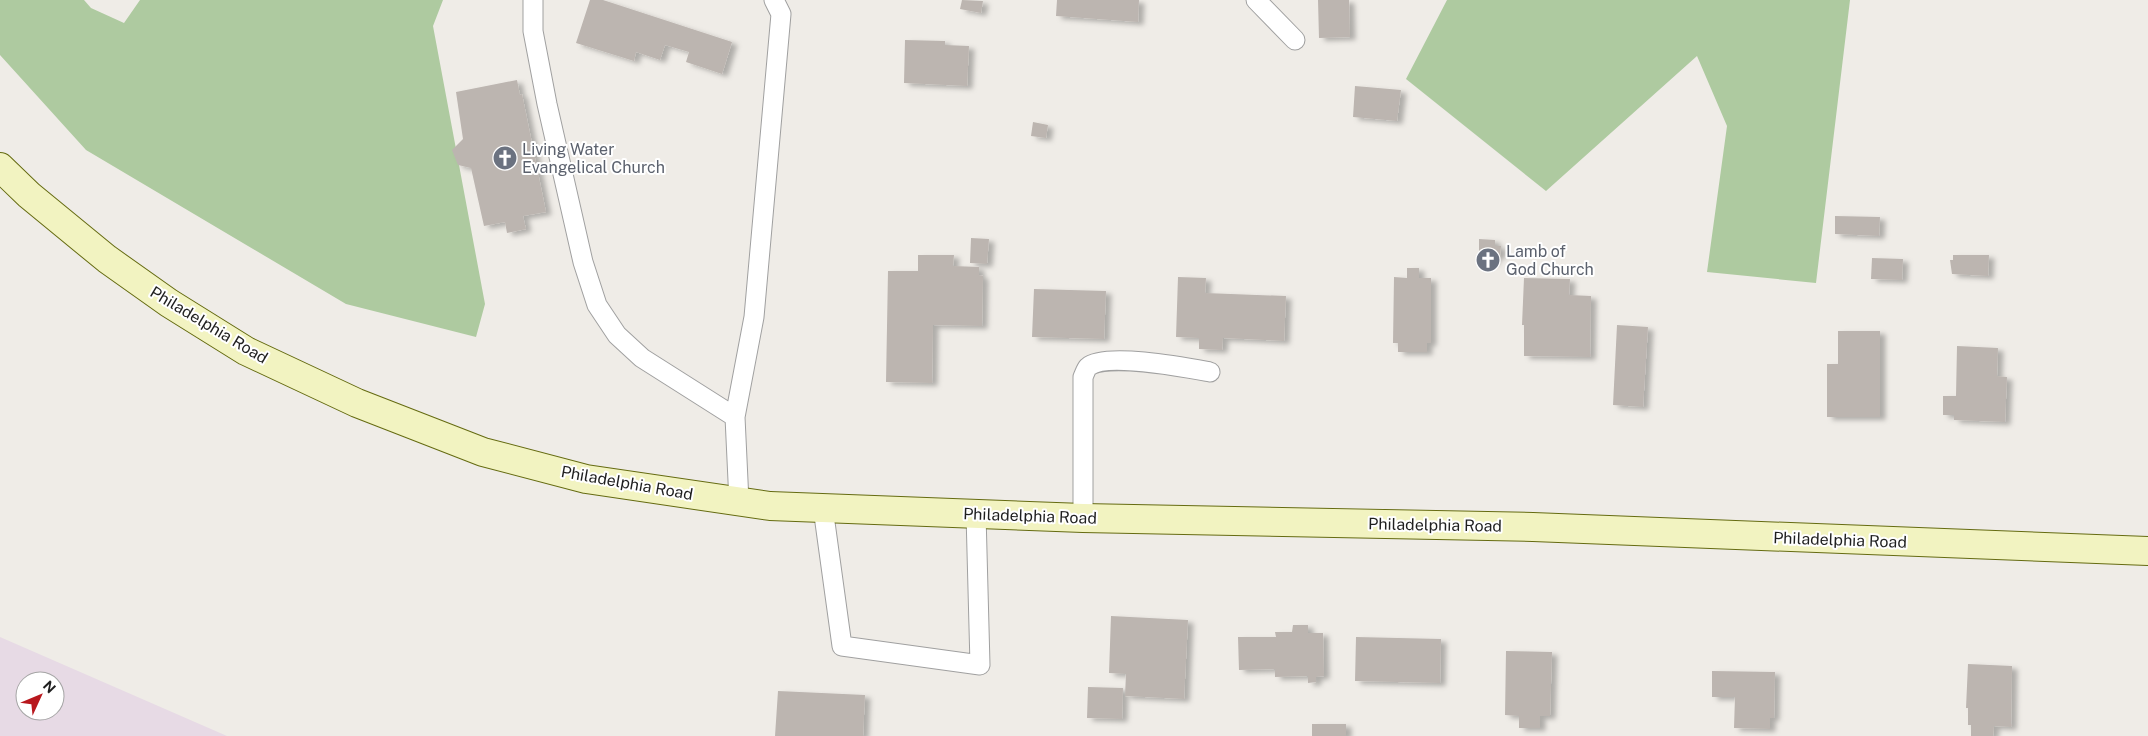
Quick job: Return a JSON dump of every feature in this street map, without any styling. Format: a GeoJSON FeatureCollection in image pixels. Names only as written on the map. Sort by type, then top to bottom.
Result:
{"type":"FeatureCollection","features":[{"type":"Feature","properties":{"kind":"main road","name":"Philadelphia Road"},"geometry":{"type":"LineString","coordinates":[[0,166],[29,195],[107,259],[170,303],[246,351],[357,403],[483,452],[586,479],[770,506],[1083,518],[1533,528],[2148,551]]}},
{"type":"Feature","properties":{"kind":"lane"},"geometry":{"type":"LineString","coordinates":[[533,0],[533,30],[547,104],[583,262],[597,306],[617,335],[642,358],[735,417]]}},
{"type":"Feature","properties":{"kind":"lane"},"geometry":{"type":"LineString","coordinates":[[1256,0],[1295,40]]}},
{"type":"Feature","properties":{"kind":"lane"},"geometry":{"type":"LineString","coordinates":[[739,502],[735,417],[754,317],[780,5]]}},
{"type":"Feature","properties":{"kind":"lane"},"geometry":{"type":"LineString","coordinates":[[1083,518],[1082,378],[1088,367],[1100,363],[1148,362],[1210,372]]}},
{"type":"Feature","properties":{"kind":"lane"},"geometry":{"type":"LineString","coordinates":[[823,508],[842,646],[980,665],[976,514]]}},
{"type":"Feature","properties":{"kind":"shaded area"},"geometry":{"type":"Polygon","coordinates":[[[0,637],[227,736],[0,736],[0,637]]]}},
{"type":"Feature","properties":{"kind":"green space"},"geometry":{"type":"Polygon","coordinates":[[[0,0],[84,0],[91,8],[124,23],[140,0],[443,0],[433,26],[485,304],[476,337],[346,304],[86,150],[0,55],[0,0]]]}},
{"type":"Feature","properties":{"kind":"green space"},"geometry":{"type":"Polygon","coordinates":[[[1447,0],[1850,0],[1816,283],[1707,272],[1727,126],[1697,56],[1546,191],[1406,79],[1447,0]]]}},
{"type":"Feature","properties":{"kind":"building"},"geometry":{"type":"Polygon","coordinates":[[[590,0],[603,0],[732,42],[722,74],[686,62],[689,52],[665,45],[660,60],[636,52],[634,61],[576,43],[590,0]]]}},
{"type":"Feature","properties":{"kind":"building"},"geometry":{"type":"Polygon","coordinates":[[[962,0],[983,1],[981,13],[960,9],[962,0]]]}},
{"type":"Feature","properties":{"kind":"building"},"geometry":{"type":"Polygon","coordinates":[[[1057,0],[1139,0],[1138,22],[1056,16],[1057,0]]]}},
{"type":"Feature","properties":{"kind":"building"},"geometry":{"type":"Polygon","coordinates":[[[1318,0],[1349,0],[1350,37],[1319,38],[1318,0]]]}},
{"type":"Feature","properties":{"kind":"building"},"geometry":{"type":"Polygon","coordinates":[[[905,40],[945,41],[945,45],[969,46],[967,86],[904,83],[905,40]]]}},
{"type":"Feature","properties":{"kind":"building"},"geometry":{"type":"Polygon","coordinates":[[[517,80],[520,95],[522,94],[546,212],[523,216],[526,229],[507,233],[505,222],[484,226],[471,168],[458,165],[452,150],[463,139],[456,92],[517,80]]]}},
{"type":"Feature","properties":{"kind":"building"},"geometry":{"type":"Polygon","coordinates":[[[1355,86],[1401,90],[1397,121],[1353,117],[1355,86]]]}},
{"type":"Feature","properties":{"kind":"building"},"geometry":{"type":"Polygon","coordinates":[[[1033,122],[1048,125],[1046,138],[1031,136],[1033,122]]]}},
{"type":"Feature","properties":{"kind":"building"},"geometry":{"type":"Polygon","coordinates":[[[1835,216],[1880,217],[1879,236],[1835,234],[1835,216]]]}},
{"type":"Feature","properties":{"kind":"building"},"geometry":{"type":"Polygon","coordinates":[[[971,238],[989,239],[987,264],[970,263],[971,238]]]}},
{"type":"Feature","properties":{"kind":"building"},"geometry":{"type":"Polygon","coordinates":[[[1479,239],[1495,240],[1495,246],[1501,246],[1500,256],[1495,256],[1494,262],[1479,263],[1479,239]]]}},
{"type":"Feature","properties":{"kind":"building"},"geometry":{"type":"Polygon","coordinates":[[[918,255],[954,255],[953,266],[979,267],[979,275],[983,276],[982,326],[933,325],[932,383],[886,382],[888,271],[918,271],[918,255]]]}},
{"type":"Feature","properties":{"kind":"building"},"geometry":{"type":"Polygon","coordinates":[[[1953,255],[1989,255],[1988,276],[1952,274],[1950,260],[1953,260],[1953,255]]]}},
{"type":"Feature","properties":{"kind":"building"},"geometry":{"type":"Polygon","coordinates":[[[1872,258],[1903,259],[1902,280],[1871,279],[1872,258]]]}},
{"type":"Feature","properties":{"kind":"building"},"geometry":{"type":"Polygon","coordinates":[[[1407,268],[1419,268],[1419,278],[1431,278],[1431,343],[1427,343],[1427,352],[1398,352],[1398,343],[1393,343],[1394,277],[1407,278],[1407,268]]]}},
{"type":"Feature","properties":{"kind":"building"},"geometry":{"type":"Polygon","coordinates":[[[1178,277],[1206,278],[1205,293],[1286,296],[1284,341],[1223,338],[1222,350],[1199,349],[1199,338],[1176,337],[1178,277]]]}},
{"type":"Feature","properties":{"kind":"building"},"geometry":{"type":"Polygon","coordinates":[[[1524,278],[1570,279],[1569,295],[1591,296],[1590,357],[1524,356],[1524,325],[1522,325],[1524,278]]]}},
{"type":"Feature","properties":{"kind":"building"},"geometry":{"type":"Polygon","coordinates":[[[1034,289],[1106,291],[1104,339],[1032,337],[1034,289]]]}},
{"type":"Feature","properties":{"kind":"building"},"geometry":{"type":"Polygon","coordinates":[[[1617,325],[1648,327],[1643,407],[1613,405],[1617,325]]]}},
{"type":"Feature","properties":{"kind":"building"},"geometry":{"type":"Polygon","coordinates":[[[1838,331],[1880,331],[1880,417],[1827,417],[1827,364],[1838,364],[1838,331]]]}},
{"type":"Feature","properties":{"kind":"building"},"geometry":{"type":"Polygon","coordinates":[[[1957,346],[1998,348],[1997,376],[2007,377],[2005,422],[1954,420],[1954,415],[1943,415],[1943,396],[1956,396],[1957,346]]]}},
{"type":"Feature","properties":{"kind":"building"},"geometry":{"type":"Polygon","coordinates":[[[1111,616],[1188,620],[1184,699],[1125,696],[1126,674],[1109,673],[1111,616]]]}},
{"type":"Feature","properties":{"kind":"building"},"geometry":{"type":"Polygon","coordinates":[[[1293,625],[1308,625],[1308,633],[1323,633],[1324,676],[1316,677],[1316,682],[1308,683],[1308,676],[1275,677],[1275,669],[1239,670],[1238,637],[1276,637],[1275,632],[1292,632],[1293,625]]]}},
{"type":"Feature","properties":{"kind":"building"},"geometry":{"type":"Polygon","coordinates":[[[1356,637],[1441,639],[1440,683],[1355,681],[1356,637]]]}},
{"type":"Feature","properties":{"kind":"building"},"geometry":{"type":"Polygon","coordinates":[[[1506,651],[1552,652],[1550,716],[1540,716],[1540,728],[1519,728],[1519,716],[1505,715],[1506,651]]]}},
{"type":"Feature","properties":{"kind":"building"},"geometry":{"type":"Polygon","coordinates":[[[1968,664],[2012,666],[2011,727],[1994,726],[1993,736],[1971,736],[1971,725],[1968,725],[1968,708],[1966,708],[1968,664]]]}},
{"type":"Feature","properties":{"kind":"building"},"geometry":{"type":"Polygon","coordinates":[[[1712,671],[1775,672],[1774,718],[1770,718],[1770,729],[1734,728],[1735,697],[1712,697],[1712,671]]]}},
{"type":"Feature","properties":{"kind":"building"},"geometry":{"type":"Polygon","coordinates":[[[1088,687],[1123,688],[1122,719],[1087,718],[1088,687]]]}},
{"type":"Feature","properties":{"kind":"building"},"geometry":{"type":"Polygon","coordinates":[[[778,691],[865,695],[863,736],[775,736],[778,691]]]}},
{"type":"Feature","properties":{"kind":"building"},"geometry":{"type":"Polygon","coordinates":[[[1312,724],[1346,724],[1346,736],[1312,736],[1312,724]]]}},
{"type":"Feature","properties":{"kind":"place","name":"Living Water Evangelical Church"},"geometry":{"type":"Point","coordinates":[505,158]}},
{"type":"Feature","properties":{"kind":"place","name":"Lamb of God Church"},"geometry":{"type":"Point","coordinates":[1488,260]}}]}
